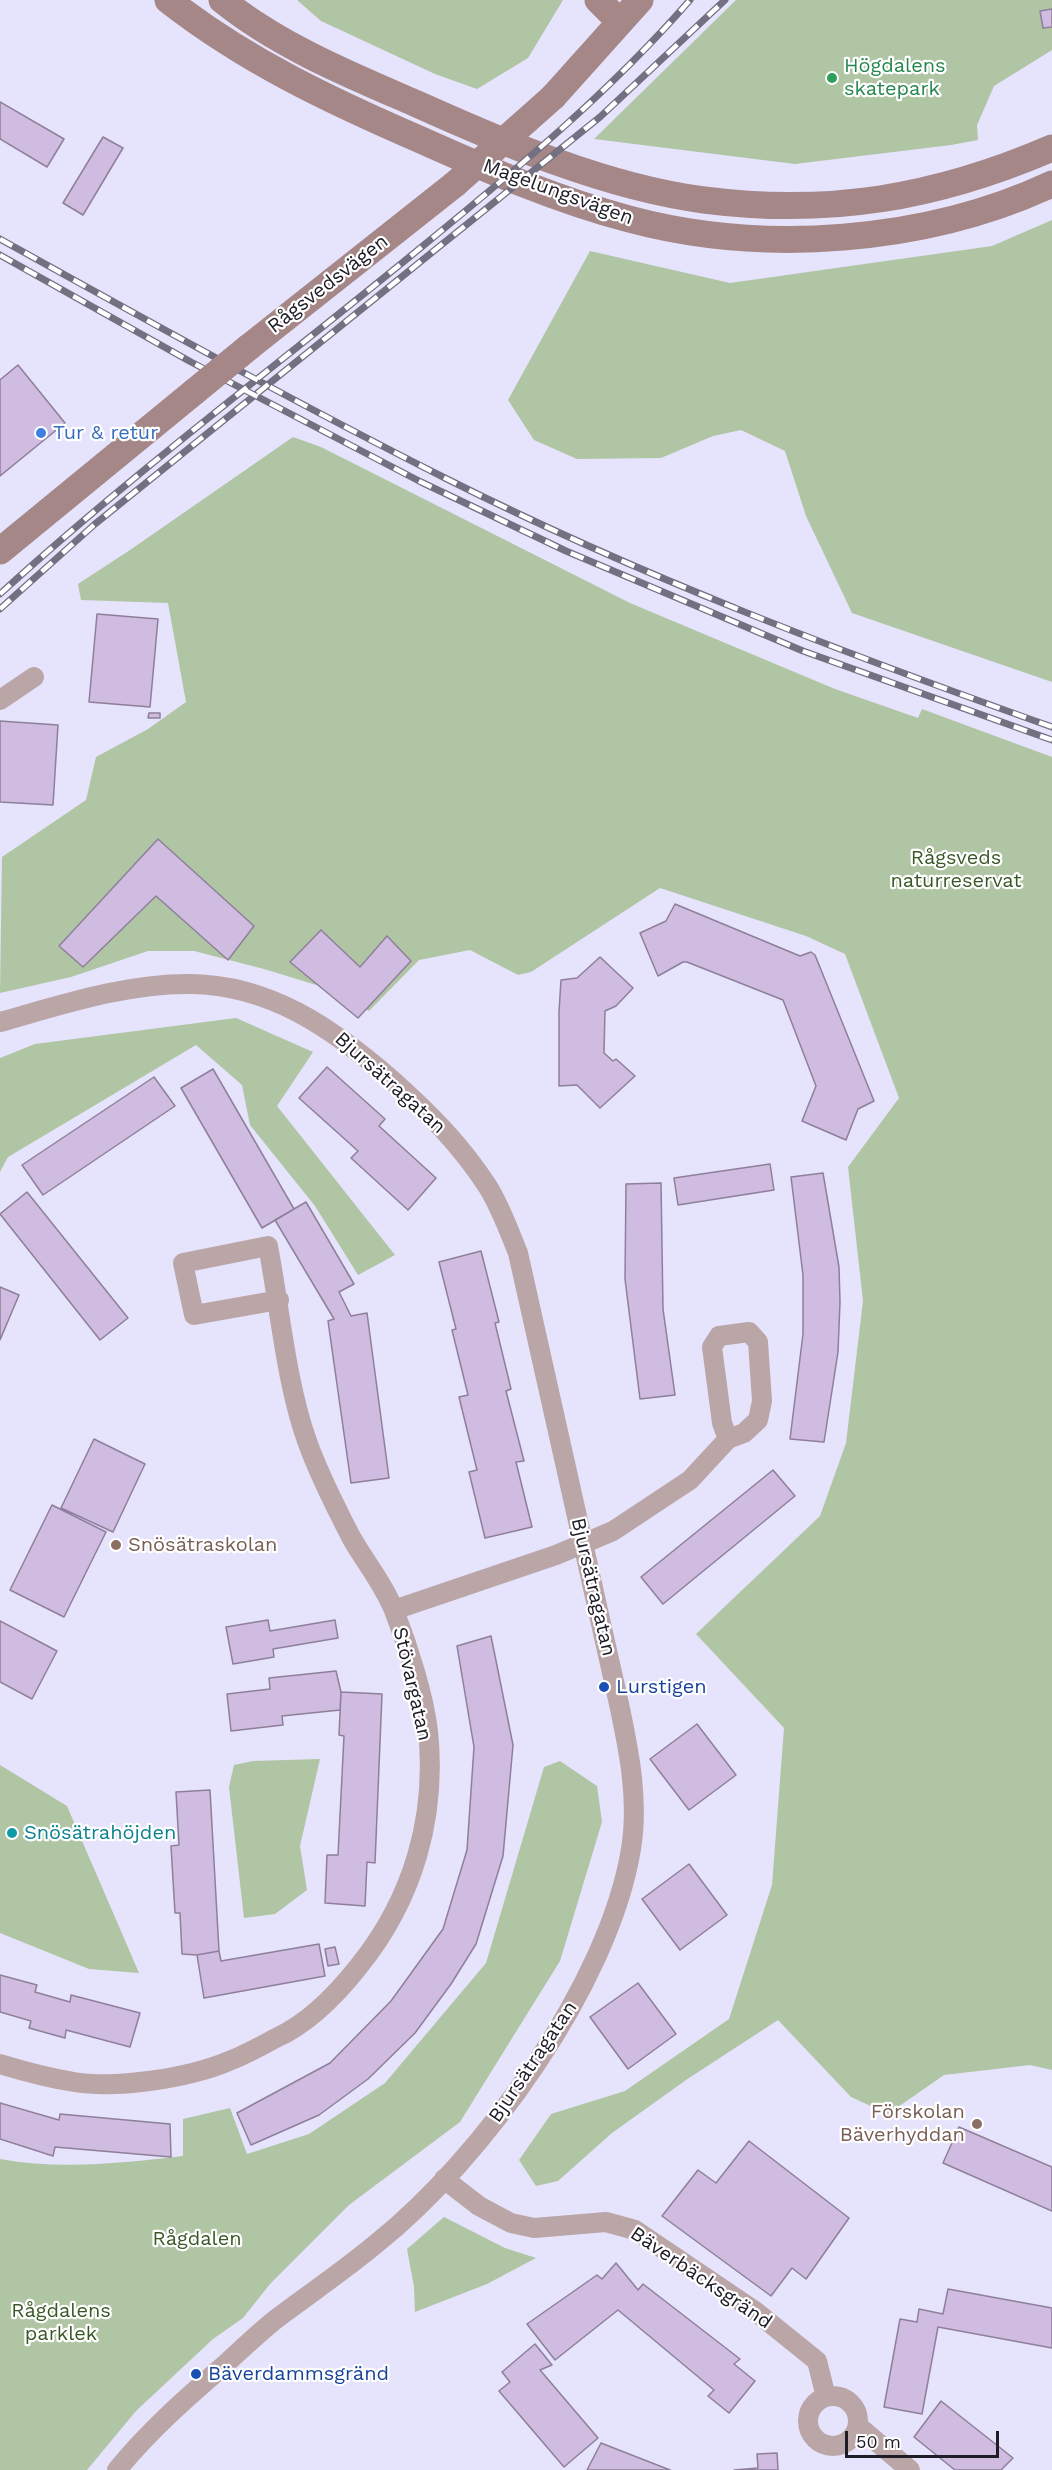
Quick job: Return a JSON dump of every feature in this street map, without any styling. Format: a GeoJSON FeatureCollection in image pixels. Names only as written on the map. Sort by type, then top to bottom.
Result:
{"type":"FeatureCollection","features":[{"type":"Feature","properties":{"kind":"main road","name":"Magelungsvägen"},"geometry":{"type":"LineString","coordinates":[[222,0],[246,18],[328,65],[457,122],[560,162],[622,182],[702,200],[742,204],[816,206],[887,199],[968,181],[1004,169],[1052,148]]}},
{"type":"Feature","properties":{"kind":"main road"},"geometry":{"type":"LineString","coordinates":[[598,0],[632,7]]}},
{"type":"Feature","properties":{"kind":"main road","name":"Magelungsvägen"},"geometry":{"type":"LineString","coordinates":[[178,3],[262,65],[355,112],[570,201],[662,227],[770,238],[879,233],[922,226],[974,213],[1005,204],[1052,184]]}},
{"type":"Feature","properties":{"kind":"main road","name":"Rågsvedsvägen"},"geometry":{"type":"LineString","coordinates":[[0,551],[249,347],[455,184],[553,97],[632,7]]}},
{"type":"Feature","properties":{"kind":"street"},"geometry":{"type":"LineString","coordinates":[[0,700],[34,677]]}},
{"type":"Feature","properties":{"kind":"street","name":"Bjursätragatan"},"geometry":{"type":"LineString","coordinates":[[0,1022],[134,988],[190,984],[220,986],[294,1009],[330,1029],[426,1110],[461,1148],[500,1207],[518,1253],[629,1750],[634,1800],[632,1846],[624,1887],[611,1926],[584,1983],[548,2045],[486,2131],[444,2179],[377,2243],[276,2319],[166,2416],[117,2470]]}},
{"type":"Feature","properties":{"kind":"street","name":"Stövargatan"},"geometry":{"type":"LineString","coordinates":[[0,2064],[76,2083],[142,2083],[197,2072],[228,2062],[290,2032],[340,1990],[393,1920],[412,1878],[423,1832],[429,1784],[428,1730],[411,1660],[394,1610],[351,1536],[308,1443],[296,1402],[279,1300],[268,1246],[183,1263],[194,1315],[279,1300]]}},
{"type":"Feature","properties":{"kind":"street"},"geometry":{"type":"LineString","coordinates":[[394,1610],[556,1555],[614,1532],[690,1480],[728,1439],[744,1433],[758,1420],[762,1401],[758,1342],[749,1332],[719,1336],[712,1347],[722,1423],[728,1439]]}},
{"type":"Feature","properties":{"kind":"street","name":"Bäverbäcksgränd"},"geometry":{"type":"LineString","coordinates":[[444,2179],[479,2206],[511,2223],[534,2228],[606,2222],[635,2230],[755,2311],[817,2361],[826,2397]]}},
{"type":"Feature","properties":{"kind":"street"},"geometry":{"type":"LineString","coordinates":[[835,2396],[850,2402],[858,2417],[858,2426],[851,2439],[845,2443],[830,2446],[816,2438],[811,2432],[808,2417],[814,2404],[826,2397],[835,2396]]}},
{"type":"Feature","properties":{"kind":"street"},"geometry":{"type":"LineString","coordinates":[[858,2426],[910,2470]]}},
{"type":"Feature","properties":{"kind":"green space"},"geometry":{"type":"Polygon","coordinates":[[[297,0],[563,0],[528,58],[477,89],[435,74],[321,21],[297,0]]]}},
{"type":"Feature","properties":{"kind":"green space","name":"Högdalens skatepark"},"geometry":{"type":"Polygon","coordinates":[[[736,0],[1052,0],[1052,50],[994,86],[977,125],[978,140],[795,164],[594,139],[736,0]]]}},
{"type":"Feature","properties":{"kind":"green space"},"geometry":{"type":"Polygon","coordinates":[[[1052,220],[1052,682],[852,613],[806,516],[785,451],[741,430],[713,436],[661,458],[577,459],[534,440],[508,400],[590,251],[730,283],[992,246],[1052,220]]]}},
{"type":"Feature","properties":{"kind":"green space","name":"Rågsveds naturreservat"},"geometry":{"type":"Polygon","coordinates":[[[293,437],[321,447],[630,603],[835,689],[918,718],[922,709],[1052,757],[1052,2070],[1030,2065],[944,2075],[888,2114],[851,2097],[778,2020],[686,2080],[612,2133],[558,2181],[536,2186],[519,2160],[551,2114],[625,2091],[729,2019],[772,1885],[784,1728],[696,1634],[820,1516],[846,1443],[863,1301],[848,1167],[899,1098],[845,954],[806,936],[660,888],[531,972],[518,975],[470,950],[419,960],[369,1011],[336,991],[194,951],[148,951],[71,977],[0,993],[2,857],[86,800],[96,757],[148,729],[186,702],[168,603],[81,600],[78,584],[293,437]]]}},
{"type":"Feature","properties":{"kind":"green space"},"geometry":{"type":"Polygon","coordinates":[[[236,1018],[313,1052],[277,1106],[395,1255],[358,1275],[315,1206],[250,1125],[242,1085],[196,1045],[8,1157],[0,1172],[0,1058],[35,1044],[236,1018]]]}},
{"type":"Feature","properties":{"kind":"green space"},"geometry":{"type":"Polygon","coordinates":[[[320,1759],[300,1846],[307,1890],[275,1914],[244,1918],[229,1787],[234,1765],[253,1761],[320,1759]]]}},
{"type":"Feature","properties":{"kind":"green space","name":"Rågdalen"},"geometry":{"type":"Polygon","coordinates":[[[560,1761],[597,1786],[602,1822],[560,1961],[460,2122],[349,2205],[270,2284],[243,2318],[213,2339],[136,2411],[87,2470],[0,2470],[0,2159],[69,2165],[183,2156],[183,2119],[230,2108],[247,2154],[309,2134],[385,2083],[486,1963],[544,1767],[560,1761]]]}},
{"type":"Feature","properties":{"kind":"green space"},"geometry":{"type":"Polygon","coordinates":[[[0,1765],[67,1806],[139,1973],[89,1969],[0,1933],[0,1765]]]}},
{"type":"Feature","properties":{"kind":"green space"},"geometry":{"type":"Polygon","coordinates":[[[444,2217],[505,2248],[536,2258],[487,2284],[415,2312],[414,2287],[407,2249],[444,2217]]]}},
{"type":"Feature","properties":{"kind":"building"},"geometry":{"type":"Polygon","coordinates":[[[1052,9],[1052,27],[1043,28],[1040,11],[1052,9]]]}},
{"type":"Feature","properties":{"kind":"building"},"geometry":{"type":"Polygon","coordinates":[[[0,102],[64,139],[47,167],[0,139],[0,102]]]}},
{"type":"Feature","properties":{"kind":"building"},"geometry":{"type":"Polygon","coordinates":[[[103,137],[123,148],[83,215],[63,203],[103,137]]]}},
{"type":"Feature","properties":{"kind":"building"},"geometry":{"type":"Polygon","coordinates":[[[18,365],[65,423],[0,476],[0,380],[18,365]]]}},
{"type":"Feature","properties":{"kind":"building"},"geometry":{"type":"Polygon","coordinates":[[[97,614],[158,619],[150,707],[89,702],[97,614]]]}},
{"type":"Feature","properties":{"kind":"building"},"geometry":{"type":"Polygon","coordinates":[[[149,713],[160,713],[160,718],[148,718],[149,713]]]}},
{"type":"Feature","properties":{"kind":"building"},"geometry":{"type":"Polygon","coordinates":[[[0,721],[58,725],[53,805],[0,802],[0,721]]]}},
{"type":"Feature","properties":{"kind":"building"},"geometry":{"type":"Polygon","coordinates":[[[158,839],[254,926],[228,960],[156,896],[83,967],[59,946],[158,839]]]}},
{"type":"Feature","properties":{"kind":"building"},"geometry":{"type":"Polygon","coordinates":[[[675,904],[800,956],[811,952],[815,955],[874,1101],[858,1109],[846,1140],[802,1121],[816,1086],[783,1000],[687,962],[658,976],[640,933],[666,921],[675,904]]]}},
{"type":"Feature","properties":{"kind":"building"},"geometry":{"type":"Polygon","coordinates":[[[321,930],[360,967],[387,936],[411,961],[358,1018],[290,962],[321,930]]]}},
{"type":"Feature","properties":{"kind":"building"},"geometry":{"type":"Polygon","coordinates":[[[600,957],[633,988],[616,1006],[605,1011],[604,1053],[613,1061],[616,1059],[635,1076],[600,1108],[577,1085],[559,1086],[559,1012],[561,980],[577,978],[600,957]]]}},
{"type":"Feature","properties":{"kind":"building"},"geometry":{"type":"Polygon","coordinates":[[[327,1067],[385,1119],[379,1126],[436,1178],[408,1210],[351,1158],[358,1151],[299,1098],[327,1067]]]}},
{"type":"Feature","properties":{"kind":"building"},"geometry":{"type":"Polygon","coordinates":[[[213,1069],[294,1209],[262,1228],[181,1088],[213,1069]]]}},
{"type":"Feature","properties":{"kind":"building"},"geometry":{"type":"Polygon","coordinates":[[[154,1077],[175,1106],[43,1195],[22,1165],[154,1077]]]}},
{"type":"Feature","properties":{"kind":"building"},"geometry":{"type":"Polygon","coordinates":[[[770,1164],[774,1190],[678,1205],[674,1178],[770,1164]]]}},
{"type":"Feature","properties":{"kind":"building"},"geometry":{"type":"Polygon","coordinates":[[[823,1173],[839,1267],[840,1302],[838,1352],[824,1442],[790,1439],[803,1334],[803,1275],[791,1177],[823,1173]]]}},
{"type":"Feature","properties":{"kind":"building"},"geometry":{"type":"Polygon","coordinates":[[[661,1183],[663,1309],[675,1395],[640,1399],[625,1279],[626,1184],[661,1183]]]}},
{"type":"Feature","properties":{"kind":"building"},"geometry":{"type":"Polygon","coordinates":[[[27,1192],[128,1318],[100,1340],[0,1214],[27,1192]]]}},
{"type":"Feature","properties":{"kind":"building"},"geometry":{"type":"Polygon","coordinates":[[[306,1202],[354,1284],[339,1292],[351,1316],[367,1313],[389,1478],[351,1483],[328,1321],[334,1319],[275,1220],[306,1202]]]}},
{"type":"Feature","properties":{"kind":"building"},"geometry":{"type":"Polygon","coordinates":[[[481,1251],[499,1322],[495,1323],[511,1389],[506,1391],[524,1461],[516,1462],[532,1527],[485,1538],[469,1472],[477,1470],[459,1397],[468,1395],[452,1330],[456,1329],[439,1262],[481,1251]]]}},
{"type":"Feature","properties":{"kind":"building"},"geometry":{"type":"Polygon","coordinates":[[[0,1287],[19,1295],[0,1340],[0,1287]]]}},
{"type":"Feature","properties":{"kind":"building"},"geometry":{"type":"Polygon","coordinates":[[[94,1439],[145,1464],[113,1532],[61,1508],[94,1439]]]}},
{"type":"Feature","properties":{"kind":"building"},"geometry":{"type":"Polygon","coordinates":[[[773,1470],[795,1496],[663,1604],[641,1577],[773,1470]]]}},
{"type":"Feature","properties":{"kind":"building"},"geometry":{"type":"Polygon","coordinates":[[[52,1505],[106,1532],[64,1617],[10,1590],[52,1505]]]}},
{"type":"Feature","properties":{"kind":"building"},"geometry":{"type":"Polygon","coordinates":[[[268,1620],[270,1631],[335,1620],[338,1638],[273,1649],[274,1657],[233,1664],[226,1627],[268,1620]]]}},
{"type":"Feature","properties":{"kind":"building"},"geometry":{"type":"Polygon","coordinates":[[[0,1621],[57,1651],[32,1699],[0,1682],[0,1621]]]}},
{"type":"Feature","properties":{"kind":"building"},"geometry":{"type":"Polygon","coordinates":[[[491,1636],[513,1745],[503,1856],[476,1944],[451,1984],[415,2033],[368,2079],[319,2115],[251,2145],[237,2113],[330,2063],[391,2001],[443,1929],[467,1850],[474,1747],[457,1646],[491,1636]]]}},
{"type":"Feature","properties":{"kind":"building"},"geometry":{"type":"Polygon","coordinates":[[[336,1671],[341,1692],[340,1710],[282,1716],[283,1725],[231,1731],[227,1694],[270,1689],[269,1678],[336,1671]]]}},
{"type":"Feature","properties":{"kind":"building"},"geometry":{"type":"Polygon","coordinates":[[[341,1692],[382,1694],[375,1863],[367,1862],[365,1906],[325,1903],[327,1855],[338,1855],[344,1736],[339,1735],[341,1692]]]}},
{"type":"Feature","properties":{"kind":"building"},"geometry":{"type":"Polygon","coordinates":[[[697,1724],[736,1775],[689,1810],[650,1759],[697,1724]]]}},
{"type":"Feature","properties":{"kind":"building"},"geometry":{"type":"Polygon","coordinates":[[[210,1790],[219,1951],[197,1955],[182,1954],[180,1913],[175,1913],[171,1846],[179,1845],[176,1792],[210,1790]]]}},
{"type":"Feature","properties":{"kind":"building"},"geometry":{"type":"Polygon","coordinates":[[[689,1864],[727,1915],[680,1950],[642,1899],[689,1864]]]}},
{"type":"Feature","properties":{"kind":"building"},"geometry":{"type":"Polygon","coordinates":[[[319,1944],[325,1976],[204,1998],[197,1955],[219,1951],[221,1961],[319,1944]]]}},
{"type":"Feature","properties":{"kind":"building"},"geometry":{"type":"Polygon","coordinates":[[[335,1947],[339,1964],[328,1966],[325,1949],[335,1947]]]}},
{"type":"Feature","properties":{"kind":"building"},"geometry":{"type":"Polygon","coordinates":[[[0,1975],[37,1985],[35,1992],[70,2002],[71,1995],[140,2013],[130,2047],[66,2030],[65,2038],[29,2028],[31,2021],[0,2012],[0,1975]]]}},
{"type":"Feature","properties":{"kind":"building"},"geometry":{"type":"Polygon","coordinates":[[[638,1983],[676,2034],[628,2069],[590,2017],[638,1983]]]}},
{"type":"Feature","properties":{"kind":"building"},"geometry":{"type":"Polygon","coordinates":[[[0,2103],[59,2120],[60,2114],[170,2124],[171,2157],[55,2147],[53,2156],[0,2139],[0,2103]]]}},
{"type":"Feature","properties":{"kind":"building"},"geometry":{"type":"Polygon","coordinates":[[[959,2127],[1052,2167],[1052,2211],[943,2163],[959,2127]]]}},
{"type":"Feature","properties":{"kind":"building"},"geometry":{"type":"Polygon","coordinates":[[[749,2141],[849,2218],[806,2279],[792,2268],[771,2296],[662,2216],[698,2170],[716,2183],[749,2141]]]}},
{"type":"Feature","properties":{"kind":"building"},"geometry":{"type":"Polygon","coordinates":[[[616,2263],[638,2290],[643,2284],[740,2359],[734,2364],[755,2381],[729,2413],[708,2396],[714,2390],[618,2310],[555,2360],[527,2324],[597,2275],[602,2279],[616,2263]]]}},
{"type":"Feature","properties":{"kind":"building"},"geometry":{"type":"Polygon","coordinates":[[[948,2289],[1052,2308],[1052,2348],[938,2327],[922,2414],[884,2407],[900,2319],[917,2322],[919,2309],[943,2314],[948,2289]]]}},
{"type":"Feature","properties":{"kind":"building"},"geometry":{"type":"Polygon","coordinates":[[[535,2344],[552,2365],[540,2370],[598,2438],[564,2467],[499,2391],[510,2382],[502,2372],[535,2344]]]}},
{"type":"Feature","properties":{"kind":"building"},"geometry":{"type":"Polygon","coordinates":[[[941,2401],[1013,2458],[1001,2470],[955,2470],[914,2437],[941,2401]]]}},
{"type":"Feature","properties":{"kind":"building"},"geometry":{"type":"Polygon","coordinates":[[[601,2443],[670,2470],[587,2470],[601,2443]]]}},
{"type":"Feature","properties":{"kind":"building"},"geometry":{"type":"Polygon","coordinates":[[[777,2453],[778,2470],[734,2470],[758,2468],[757,2454],[777,2453]]]}},
{"type":"Feature","properties":{"kind":"railway"},"geometry":{"type":"LineString","coordinates":[[0,594],[156,460],[529,158],[628,66],[690,0]]}},
{"type":"Feature","properties":{"kind":"railway"},"geometry":{"type":"LineString","coordinates":[[0,609],[95,524],[600,117],[725,0]]}},
{"type":"Feature","properties":{"kind":"railway"},"geometry":{"type":"LineString","coordinates":[[0,239],[278,391],[521,515],[595,549],[746,612],[1052,727]]}},
{"type":"Feature","properties":{"kind":"railway"},"geometry":{"type":"LineString","coordinates":[[0,255],[191,362],[421,482],[566,551],[803,651],[1052,740]]}},
{"type":"Feature","properties":{"kind":"place","name":"Högdalens skatepark"},"geometry":{"type":"Point","coordinates":[832,78]}},
{"type":"Feature","properties":{"kind":"place","name":"Tur & retur"},"geometry":{"type":"Point","coordinates":[41,433]}},
{"type":"Feature","properties":{"kind":"place","name":"Snösätraskolan"},"geometry":{"type":"Point","coordinates":[116,1545]}},
{"type":"Feature","properties":{"kind":"place","name":"Lurstigen"},"geometry":{"type":"Point","coordinates":[604,1687]}},
{"type":"Feature","properties":{"kind":"place","name":"Snösätrahöjden"},"geometry":{"type":"Point","coordinates":[12,1833]}},
{"type":"Feature","properties":{"kind":"place","name":"Förskolan Bäverhyddan"},"geometry":{"type":"Point","coordinates":[977,2124]}},
{"type":"Feature","properties":{"kind":"place","name":"Bäverdammsgränd"},"geometry":{"type":"Point","coordinates":[196,2374]}},
{"type":"Feature","properties":{"kind":"park label","name":"Rågdalens parklek"},"geometry":{"type":"Point","coordinates":[61,2322]}}]}
